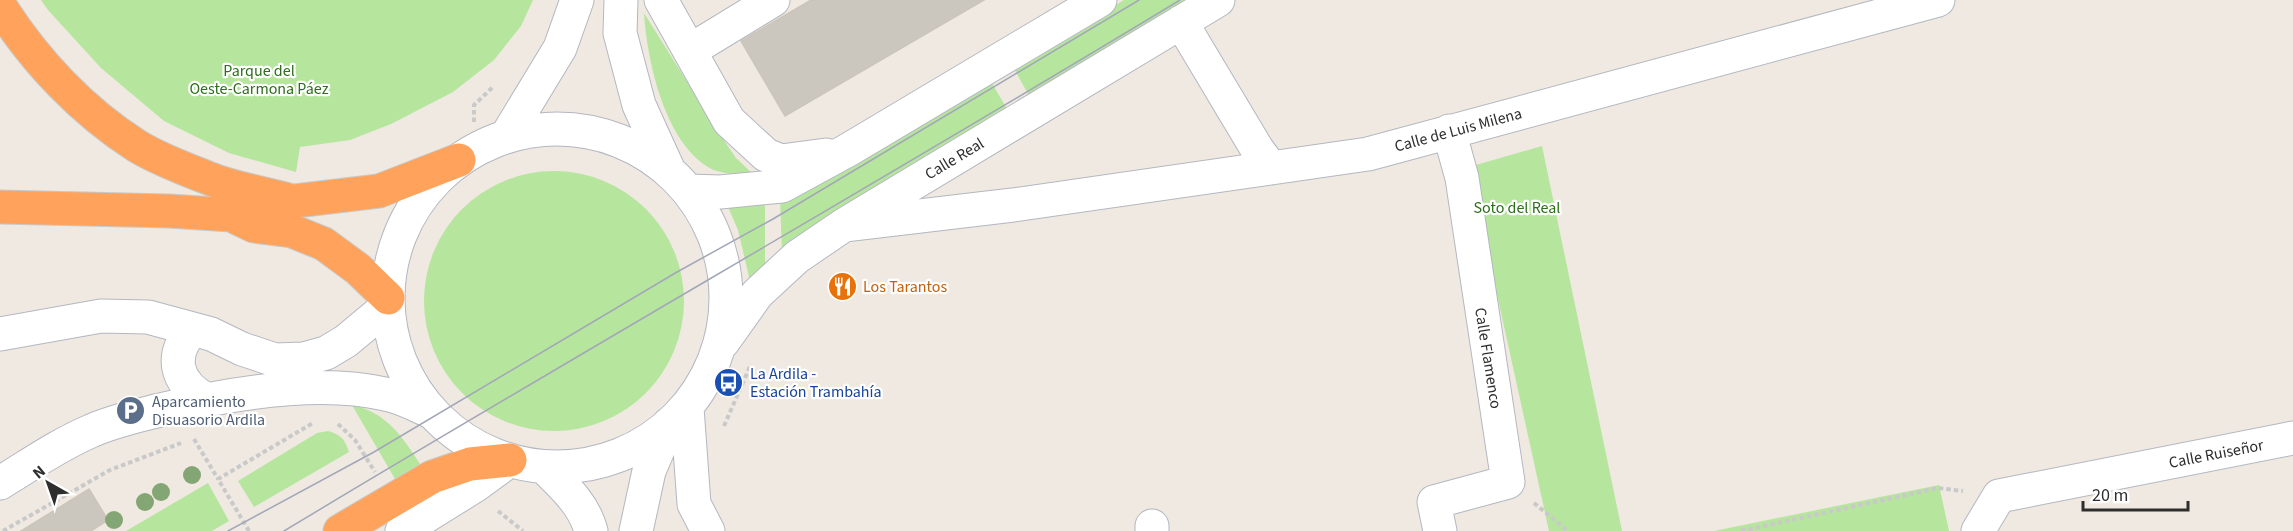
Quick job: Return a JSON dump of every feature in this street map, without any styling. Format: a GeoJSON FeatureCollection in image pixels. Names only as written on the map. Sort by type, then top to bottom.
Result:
{"type":"FeatureCollection","features":[{"type":"Feature","properties":{"kind":"highway"},"geometry":{"type":"LineString","coordinates":[[0,6],[26,43],[63,85],[112,128],[139,147],[210,179],[292,201]]}},
{"type":"Feature","properties":{"kind":"highway"},"geometry":{"type":"LineString","coordinates":[[231,216],[258,205],[379,191],[459,160]]}},
{"type":"Feature","properties":{"kind":"highway"},"geometry":{"type":"LineString","coordinates":[[0,207],[169,211],[231,216],[254,226],[291,231],[324,244],[358,269],[388,302]]}},
{"type":"Feature","properties":{"kind":"highway"},"geometry":{"type":"LineString","coordinates":[[340,531],[432,477],[470,465],[510,460]]}},
{"type":"Feature","properties":{"kind":"street"},"geometry":{"type":"LineString","coordinates":[[506,136],[534,95],[560,48],[577,0]]}},
{"type":"Feature","properties":{"kind":"street"},"geometry":{"type":"LineString","coordinates":[[621,0],[620,33],[639,105],[679,181],[711,228],[724,271],[725,310],[718,348],[707,375],[678,415],[649,471],[636,531]]}},
{"type":"Feature","properties":{"kind":"street"},"geometry":{"type":"LineString","coordinates":[[661,0],[729,121],[766,155],[781,160],[805,159],[848,150]]}},
{"type":"Feature","properties":{"kind":"street"},"geometry":{"type":"LineString","coordinates":[[691,50],[773,0]]}},
{"type":"Feature","properties":{"kind":"street"},"geometry":{"type":"LineString","coordinates":[[678,415],[638,446],[621,454],[583,465],[544,466],[510,460],[479,448],[451,430],[433,413],[418,396],[405,375],[396,353],[388,302],[396,246],[420,198],[438,178],[459,160],[506,136],[552,129],[600,134],[629,145],[679,181],[720,192],[782,186],[848,150],[1100,0]]}},
{"type":"Feature","properties":{"kind":"street","name":"Calle Real"},"geometry":{"type":"LineString","coordinates":[[718,348],[757,294],[797,256],[942,165],[1218,0]]}},
{"type":"Feature","properties":{"kind":"street","name":"Calle de Luis Milena"},"geometry":{"type":"LineString","coordinates":[[844,225],[969,210],[1368,154],[1938,0]]}},
{"type":"Feature","properties":{"kind":"street"},"geometry":{"type":"LineString","coordinates":[[1181,22],[1257,149],[1271,168]]}},
{"type":"Feature","properties":{"kind":"street","name":"Calle Flamenco"},"geometry":{"type":"LineString","coordinates":[[1449,131],[1462,178],[1508,482]]}},
{"type":"Feature","properties":{"kind":"street"},"geometry":{"type":"LineString","coordinates":[[942,165],[969,210]]}},
{"type":"Feature","properties":{"kind":"street"},"geometry":{"type":"LineString","coordinates":[[0,334],[101,316],[148,317],[211,334],[242,350],[275,360],[304,359],[326,353],[346,341],[388,302]]}},
{"type":"Feature","properties":{"kind":"street"},"geometry":{"type":"LineString","coordinates":[[193,329],[184,338],[179,350],[178,362],[185,385],[194,393],[212,398],[230,391],[239,370],[234,349],[226,342]]}},
{"type":"Feature","properties":{"kind":"street"},"geometry":{"type":"LineString","coordinates":[[0,483],[61,445],[90,431],[115,421],[212,398],[308,388],[356,389],[385,393],[410,401],[433,413]]}},
{"type":"Feature","properties":{"kind":"street"},"geometry":{"type":"LineString","coordinates":[[678,415],[694,504],[708,531]]}},
{"type":"Feature","properties":{"kind":"street","name":"Calle Ruiseñor"},"geometry":{"type":"LineString","coordinates":[[1998,496],[2293,438]]}},
{"type":"Feature","properties":{"kind":"street"},"geometry":{"type":"LineString","coordinates":[[402,531],[476,485],[510,460]]}},
{"type":"Feature","properties":{"kind":"street"},"geometry":{"type":"LineString","coordinates":[[544,466],[569,492],[583,512],[591,531]]}},
{"type":"Feature","properties":{"kind":"street"},"geometry":{"type":"LineString","coordinates":[[1440,531],[1434,502],[1508,482]]}},
{"type":"Feature","properties":{"kind":"street"},"geometry":{"type":"LineString","coordinates":[[1978,530],[1998,496]]}},
{"type":"Feature","properties":{"kind":"path"},"geometry":{"type":"LineString","coordinates":[[218,479],[313,423],[320,422]]}},
{"type":"Feature","properties":{"kind":"path"},"geometry":{"type":"LineString","coordinates":[[337,423],[360,448],[392,501]]}},
{"type":"Feature","properties":{"kind":"path"},"geometry":{"type":"LineString","coordinates":[[3,531],[110,470],[194,438],[249,531]]}},
{"type":"Feature","properties":{"kind":"path"},"geometry":{"type":"LineString","coordinates":[[1508,482],[1568,531]]}},
{"type":"Feature","properties":{"kind":"path"},"geometry":{"type":"LineString","coordinates":[[1741,531],[1938,488],[1998,496]]}},
{"type":"Feature","properties":{"kind":"green space","name":"Parque del Oeste-Carmona Páez"},"geometry":{"type":"Polygon","coordinates":[[[41,0],[533,0],[521,26],[494,60],[453,92],[391,124],[350,140],[300,147],[296,172],[229,153],[164,121],[101,68],[41,0]]]}},
{"type":"Feature","properties":{"kind":"green space"},"geometry":{"type":"Polygon","coordinates":[[[1124,0],[1201,0],[1032,101],[1013,67],[1124,0]]]}},
{"type":"Feature","properties":{"kind":"green space"},"geometry":{"type":"Polygon","coordinates":[[[644,13],[723,139],[736,158],[753,174],[730,174],[713,170],[693,155],[680,138],[669,119],[654,75],[644,13]]]}},
{"type":"Feature","properties":{"kind":"green space"},"geometry":{"type":"Polygon","coordinates":[[[990,80],[1010,114],[782,253],[780,197],[990,80]]]}},
{"type":"Feature","properties":{"kind":"green space","name":"Soto del Real"},"geometry":{"type":"Polygon","coordinates":[[[1542,146],[1622,531],[1549,531],[1469,167],[1542,146]]]}},
{"type":"Feature","properties":{"kind":"green space"},"geometry":{"type":"Polygon","coordinates":[[[541,171],[567,171],[592,176],[615,186],[637,200],[655,218],[669,240],[679,263],[684,301],[679,339],[669,362],[655,384],[637,402],[615,416],[592,426],[567,431],[541,431],[516,426],[493,416],[471,402],[453,384],[439,362],[429,339],[424,314],[424,288],[429,263],[439,240],[453,218],[471,200],[493,186],[516,176],[541,171]]]}},
{"type":"Feature","properties":{"kind":"green space"},"geometry":{"type":"Polygon","coordinates":[[[765,199],[765,266],[750,281],[738,230],[726,202],[765,199]]]}},
{"type":"Feature","properties":{"kind":"green space"},"geometry":{"type":"Polygon","coordinates":[[[352,405],[375,413],[384,420],[400,435],[420,464],[395,479],[352,405]]]}},
{"type":"Feature","properties":{"kind":"green space"},"geometry":{"type":"Polygon","coordinates":[[[328,431],[342,438],[349,452],[254,507],[238,481],[317,433],[328,431]]]}},
{"type":"Feature","properties":{"kind":"green space"},"geometry":{"type":"Polygon","coordinates":[[[208,483],[229,521],[212,531],[126,531],[208,483]]]}},
{"type":"Feature","properties":{"kind":"green space"},"geometry":{"type":"Polygon","coordinates":[[[1939,485],[1949,531],[1714,531],[1939,485]]]}},
{"type":"Feature","properties":{"kind":"building"},"geometry":{"type":"Polygon","coordinates":[[[811,0],[984,0],[785,116],[741,41],[811,0]]]}},
{"type":"Feature","properties":{"kind":"building"},"geometry":{"type":"Polygon","coordinates":[[[89,489],[108,520],[91,531],[21,531],[89,489]]]}},
{"type":"Feature","properties":{"kind":"tram line"},"geometry":{"type":"LineString","coordinates":[[228,531],[374,452],[677,272],[773,219],[1139,0]]}},
{"type":"Feature","properties":{"kind":"tram line"},"geometry":{"type":"LineString","coordinates":[[284,531],[1180,0]]}},
{"type":"Feature","properties":{"kind":"place","name":"Los Tarantos"},"geometry":{"type":"Point","coordinates":[842,286]}},
{"type":"Feature","properties":{"kind":"place","name":"La Ardila - Estación Trambahía"},"geometry":{"type":"Point","coordinates":[729,382]}},
{"type":"Feature","properties":{"kind":"place","name":"Aparcamiento Disuasorio Ardila"},"geometry":{"type":"Point","coordinates":[131,410]}}]}
